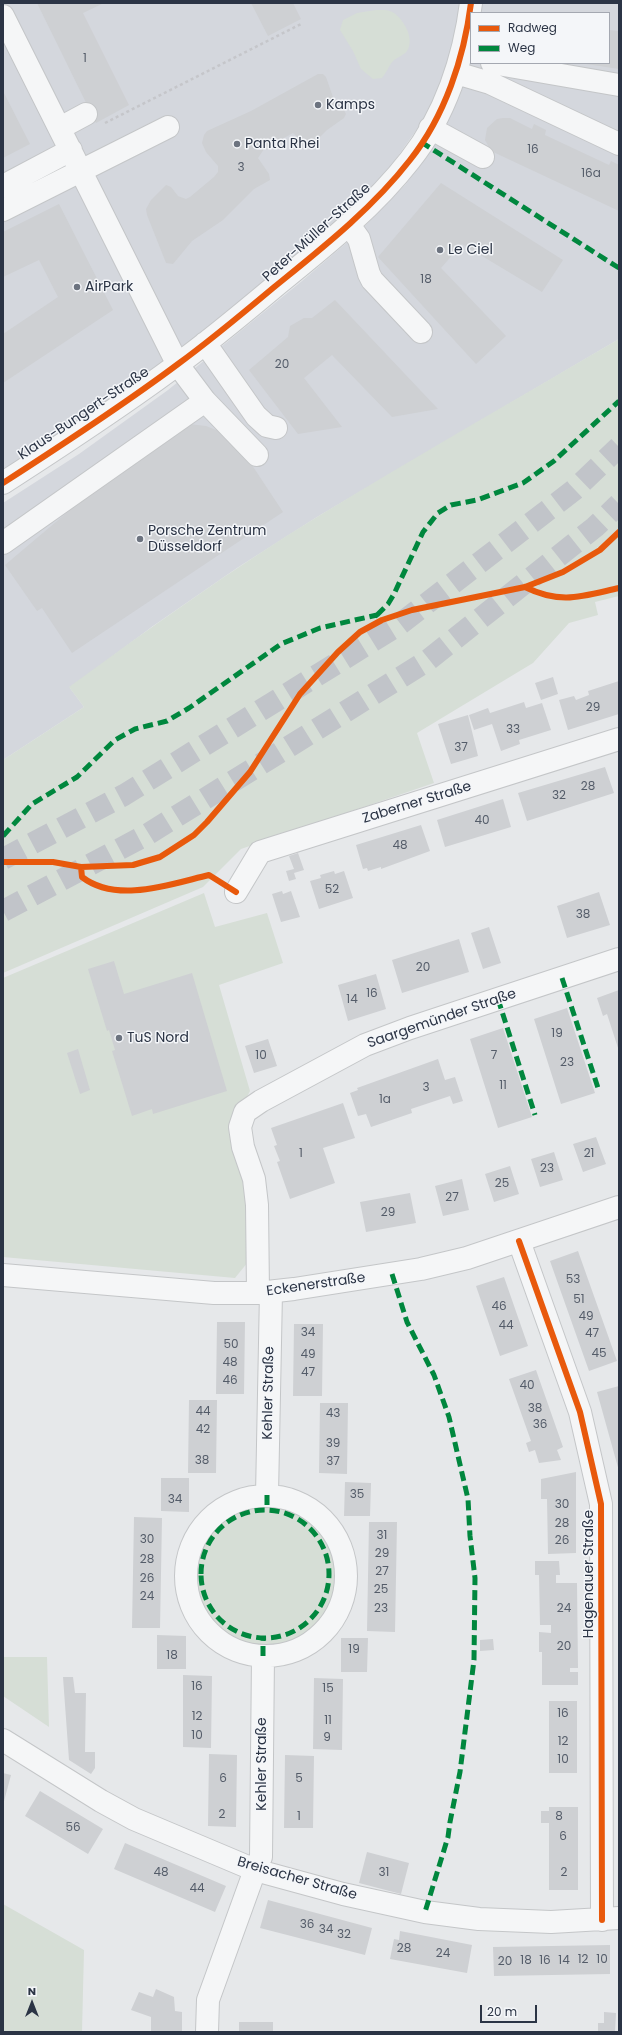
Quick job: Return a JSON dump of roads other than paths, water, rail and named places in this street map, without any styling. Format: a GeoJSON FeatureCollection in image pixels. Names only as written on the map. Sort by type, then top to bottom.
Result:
{"type":"FeatureCollection","features":[{"type":"Feature","properties":{"kind":"street","name":"Peter-Müller-Straße"},"geometry":{"type":"LineString","coordinates":[[178,365],[349,225],[411,159],[441,108],[462,63],[470,3]]}},
{"type":"Feature","properties":{"kind":"street"},"geometry":{"type":"LineString","coordinates":[[3,16],[178,365],[205,401],[257,455]]}},
{"type":"Feature","properties":{"kind":"street"},"geometry":{"type":"LineString","coordinates":[[462,63],[490,83],[619,144]]}},
{"type":"Feature","properties":{"kind":"street"},"geometry":{"type":"LineString","coordinates":[[498,64],[619,85]]}},
{"type":"Feature","properties":{"kind":"street"},"geometry":{"type":"LineString","coordinates":[[60,128],[94,119]]}},
{"type":"Feature","properties":{"kind":"street"},"geometry":{"type":"LineString","coordinates":[[3,210],[168,127]]}},
{"type":"Feature","properties":{"kind":"street"},"geometry":{"type":"LineString","coordinates":[[430,128],[483,157]]}},
{"type":"Feature","properties":{"kind":"street"},"geometry":{"type":"LineString","coordinates":[[3,186],[71,150]]}},
{"type":"Feature","properties":{"kind":"street"},"geometry":{"type":"LineString","coordinates":[[349,225],[359,239],[372,280],[422,332]]}},
{"type":"Feature","properties":{"kind":"street"},"geometry":{"type":"LineString","coordinates":[[205,343],[256,416],[267,426],[276,428]]}},
{"type":"Feature","properties":{"kind":"street","name":"Klaus-Bungert-Straße"},"geometry":{"type":"LineString","coordinates":[[3,483],[78,435],[178,365]]}},
{"type":"Feature","properties":{"kind":"street"},"geometry":{"type":"LineString","coordinates":[[3,543],[205,401]]}},
{"type":"Feature","properties":{"kind":"street","name":"Zaberner Straße"},"geometry":{"type":"LineString","coordinates":[[236,892],[260,852],[619,739]]}},
{"type":"Feature","properties":{"kind":"street","name":"Saargemünder Straße"},"geometry":{"type":"LineString","coordinates":[[264,1292],[258,1205],[254,1179],[243,1147],[240,1127],[245,1112],[261,1101],[365,1045],[410,1028],[619,959]]}},
{"type":"Feature","properties":{"kind":"street","name":"Eckenerstraße"},"geometry":{"type":"LineString","coordinates":[[3,1275],[214,1293],[264,1292],[422,1269],[467,1258],[619,1206]]}},
{"type":"Feature","properties":{"kind":"street","name":"Hagenauer Straße"},"geometry":{"type":"LineString","coordinates":[[520,1241],[580,1412],[601,1504],[611,1919]]}},
{"type":"Feature","properties":{"kind":"street","name":"Kehler Straße"},"geometry":{"type":"LineString","coordinates":[[264,1292],[267,1495]]}},
{"type":"Feature","properties":{"kind":"street"},"geometry":{"type":"LineString","coordinates":[[267,1495],[290,1499],[310,1508],[328,1524],[340,1544],[346,1566],[345,1589],[338,1611],[325,1630],[307,1645],[286,1654],[263,1656],[238,1651],[216,1639],[199,1621],[188,1599],[185,1574],[190,1549],[201,1527],[219,1510],[242,1499],[267,1495]]}},
{"type":"Feature","properties":{"kind":"street","name":"Kehler Straße"},"geometry":{"type":"LineString","coordinates":[[207,2032],[208,2000],[261,1857],[263,1656]]}},
{"type":"Feature","properties":{"kind":"street","name":"Breisacher Straße"},"geometry":{"type":"LineString","coordinates":[[3,1740],[101,1801],[134,1818],[255,1870],[343,1894],[425,1912],[479,1919],[543,1922],[611,1919]]}},
{"type":"Feature","properties":{"kind":"tunnel"},"geometry":{"type":"LineString","coordinates":[[3,859],[124,795],[400,624],[574,490],[619,447]]}},
{"type":"Feature","properties":{"kind":"tunnel"},"geometry":{"type":"LineString","coordinates":[[3,911],[148,834],[427,661],[595,527],[619,504]]}},
{"type":"Feature","properties":{"kind":"place","name":"Kamps"},"geometry":{"type":"Point","coordinates":[318,105]}},
{"type":"Feature","properties":{"kind":"place","name":"Panta Rhei"},"geometry":{"type":"Point","coordinates":[237,144]}},
{"type":"Feature","properties":{"kind":"place","name":"Le Ciel"},"geometry":{"type":"Point","coordinates":[440,250]}},
{"type":"Feature","properties":{"kind":"place","name":"AirPark"},"geometry":{"type":"Point","coordinates":[77,287]}},
{"type":"Feature","properties":{"kind":"place","name":"Porsche Zentrum Düsseldorf"},"geometry":{"type":"Point","coordinates":[140,539]}},
{"type":"Feature","properties":{"kind":"place","name":"TuS Nord"},"geometry":{"type":"Point","coordinates":[119,1038]}}]}
